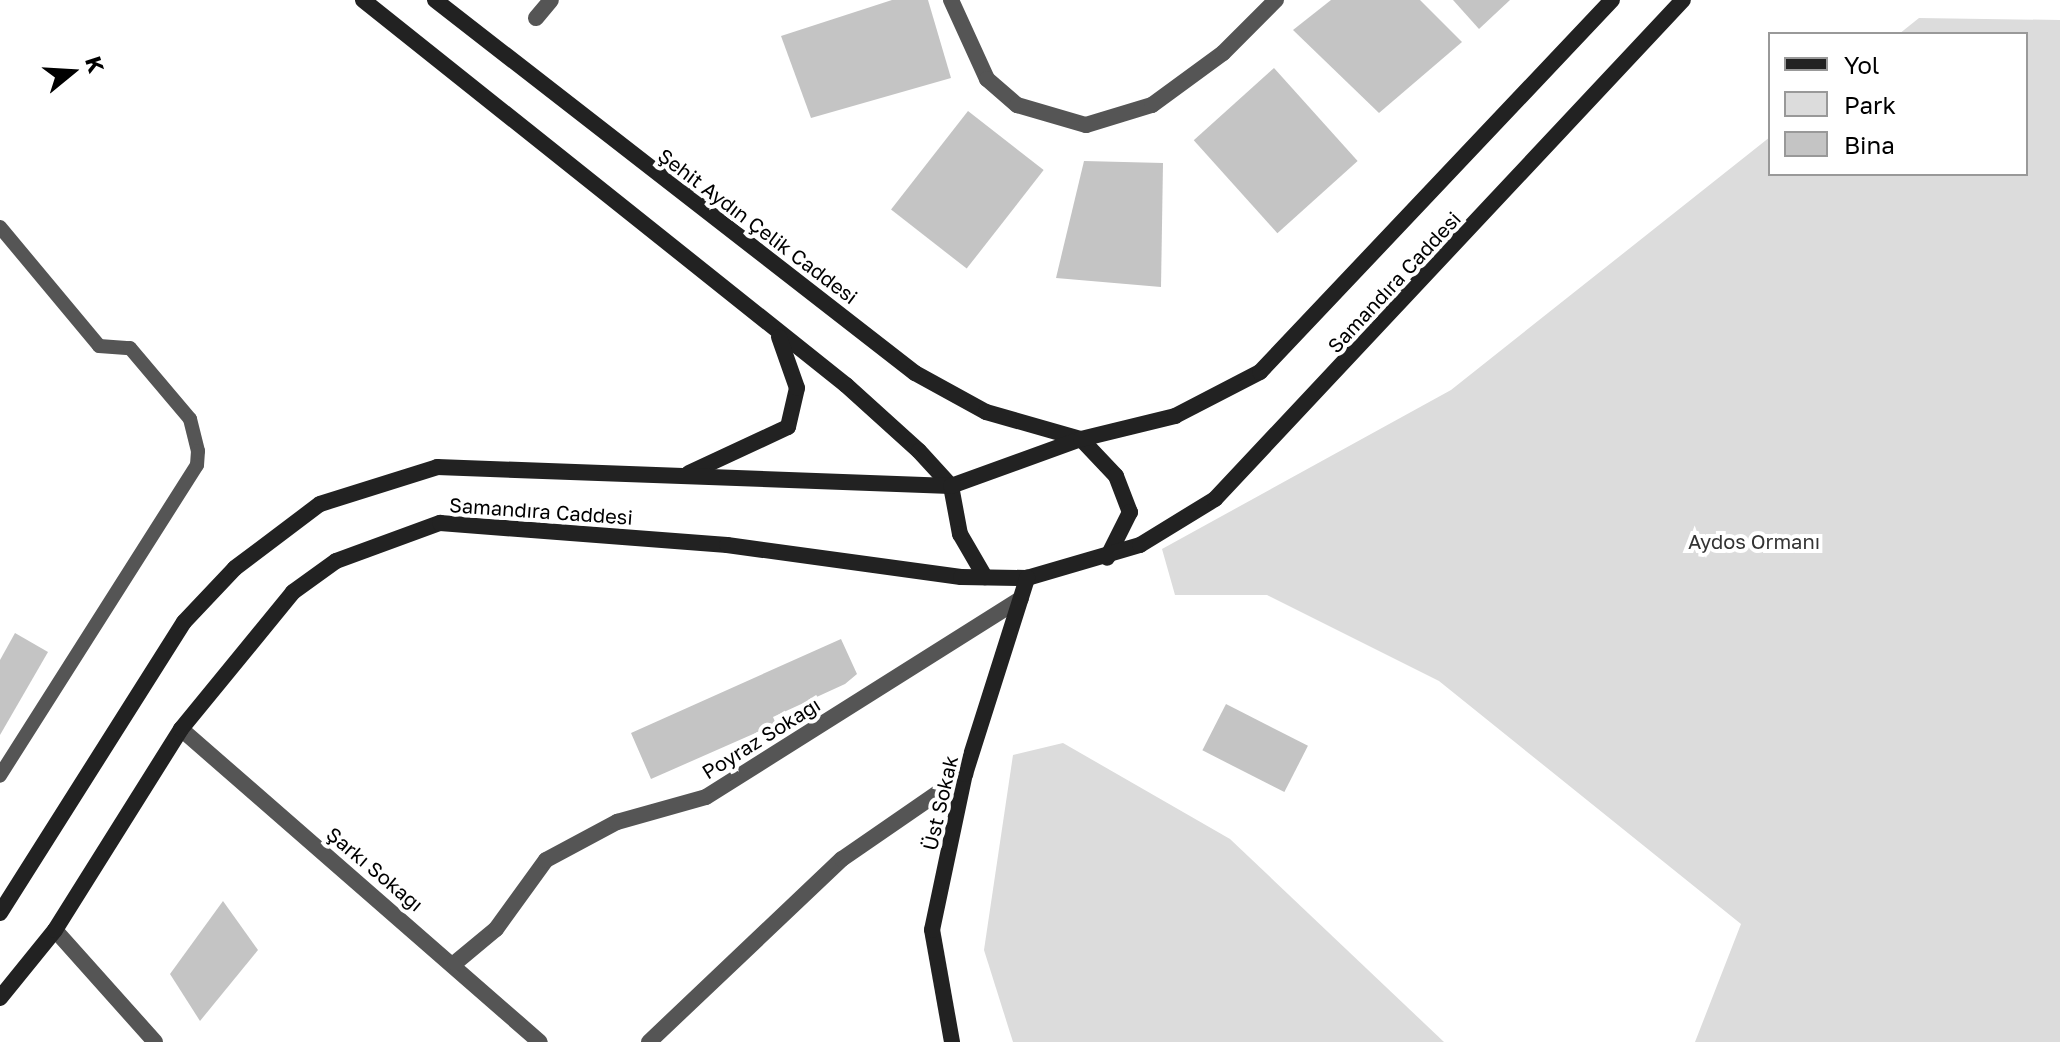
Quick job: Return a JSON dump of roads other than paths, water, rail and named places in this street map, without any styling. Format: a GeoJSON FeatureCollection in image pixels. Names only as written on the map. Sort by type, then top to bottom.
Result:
{"type":"FeatureCollection","features":[{"type":"Feature","properties":{"kind":"main road"},"geometry":{"type":"LineString","coordinates":[[363,0],[771,324],[951,486],[960,534],[985,577]]}},
{"type":"Feature","properties":{"kind":"main road","name":"Şehit Aydın Çelik Caddesi"},"geometry":{"type":"LineString","coordinates":[[435,0],[915,373],[986,412],[1081,439]]}},
{"type":"Feature","properties":{"kind":"main road","name":"Samandıra Caddesi"},"geometry":{"type":"LineString","coordinates":[[0,913],[184,622],[245,559],[320,504],[437,467],[951,486],[1081,439],[1175,416],[1260,372],[1612,0]]}},
{"type":"Feature","properties":{"kind":"main road","name":"Samandıra Caddesi"},"geometry":{"type":"LineString","coordinates":[[0,998],[55,930],[181,729],[293,592],[336,561],[440,523],[727,545],[985,577],[1027,578],[1107,558],[1215,499],[1683,0]]}},
{"type":"Feature","properties":{"kind":"main road"},"geometry":{"type":"LineString","coordinates":[[680,477],[751,450],[788,427],[797,388],[789,354],[771,324]]}},
{"type":"Feature","properties":{"kind":"main road"},"geometry":{"type":"LineString","coordinates":[[1081,439],[1116,476],[1130,512],[1107,558]]}},
{"type":"Feature","properties":{"kind":"main road","name":"Üst Sokak"},"geometry":{"type":"LineString","coordinates":[[947,1040],[932,930],[965,774],[1027,578]]}},
{"type":"Feature","properties":{"kind":"street"},"geometry":{"type":"LineString","coordinates":[[536,18],[551,0]]}},
{"type":"Feature","properties":{"kind":"street"},"geometry":{"type":"LineString","coordinates":[[951,0],[987,79],[1017,105],[1086,125],[1152,105],[1223,53],[1276,0]]}},
{"type":"Feature","properties":{"kind":"street","name":"Poyraz Sokağı"},"geometry":{"type":"LineString","coordinates":[[455,963],[496,929],[546,860],[617,822],[706,797],[1021,599]]}},
{"type":"Feature","properties":{"kind":"street","name":"Şarkı Sokağı"},"geometry":{"type":"LineString","coordinates":[[181,729],[455,963],[540,1042]]}},
{"type":"Feature","properties":{"kind":"street"},"geometry":{"type":"LineString","coordinates":[[649,1042],[842,859],[965,774]]}},
{"type":"Feature","properties":{"kind":"street"},"geometry":{"type":"LineString","coordinates":[[55,930],[155,1042]]}},
{"type":"Feature","properties":{"kind":"lane"},"geometry":{"type":"LineString","coordinates":[[0,227],[99,346],[130,348],[190,419],[198,451],[197,465],[0,776]]}},
{"type":"Feature","properties":{"kind":"park label","name":"Aydos Ormanı"},"geometry":{"type":"Point","coordinates":[1754,541]}}]}
